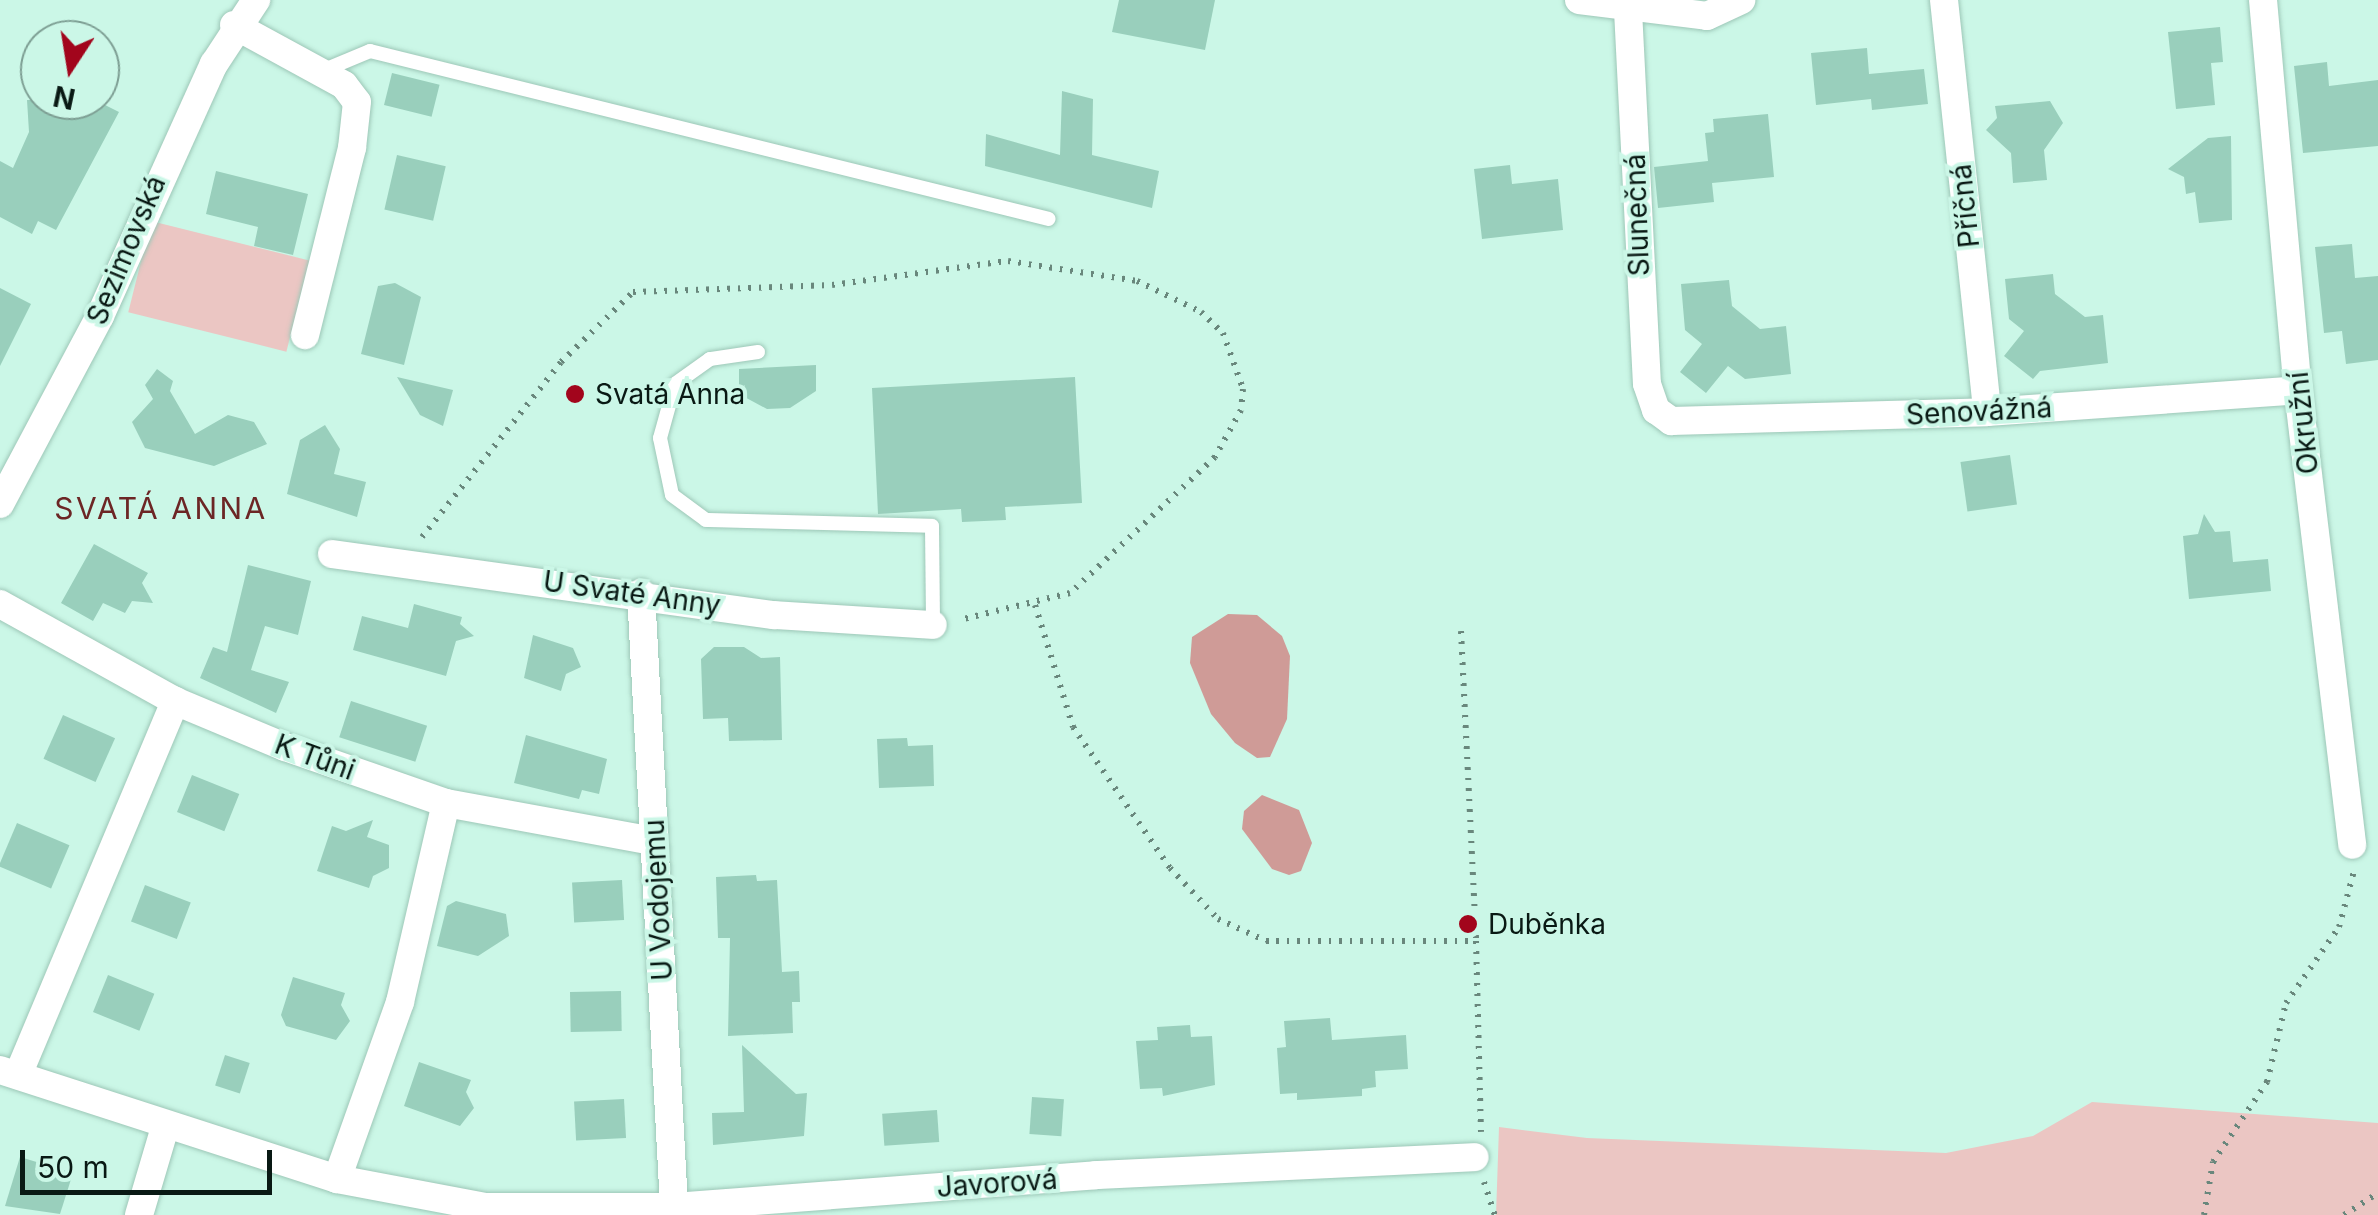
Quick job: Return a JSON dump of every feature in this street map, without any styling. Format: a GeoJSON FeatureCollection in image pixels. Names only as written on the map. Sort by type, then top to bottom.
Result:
{"type":"FeatureCollection","features":[{"type":"Feature","properties":{"kind":"street","name":"Sezimovská"},"geometry":{"type":"LineString","coordinates":[[0,504],[100,316],[160,170],[234,25],[256,0]]}},
{"type":"Feature","properties":{"kind":"street"},"geometry":{"type":"LineString","coordinates":[[1579,0],[1628,10],[1707,16],[1741,0]]}},
{"type":"Feature","properties":{"kind":"street","name":"Příčná"},"geometry":{"type":"LineString","coordinates":[[1944,0],[1987,412]]}},
{"type":"Feature","properties":{"kind":"street","name":"Okružní"},"geometry":{"type":"LineString","coordinates":[[2263,0],[2298,390],[2352,845]]}},
{"type":"Feature","properties":{"kind":"street","name":"Slunečná"},"geometry":{"type":"LineString","coordinates":[[1628,10],[1647,384],[1662,416]]}},
{"type":"Feature","properties":{"kind":"street"},"geometry":{"type":"LineString","coordinates":[[234,25],[322,72],[357,102],[356,122],[305,335]]}},
{"type":"Feature","properties":{"kind":"street","name":"Senovážná"},"geometry":{"type":"LineString","coordinates":[[1662,416],[1680,424],[1987,412],[2298,390]]}},
{"type":"Feature","properties":{"kind":"street","name":"U Svaté Anny"},"geometry":{"type":"LineString","coordinates":[[332,554],[774,614],[933,626]]}},
{"type":"Feature","properties":{"kind":"street","name":"U Vodojemu"},"geometry":{"type":"LineString","coordinates":[[641,593],[674,1207]]}},
{"type":"Feature","properties":{"kind":"street","name":"K Tůni"},"geometry":{"type":"LineString","coordinates":[[0,604],[175,701],[446,802],[654,840]]}},
{"type":"Feature","properties":{"kind":"street"},"geometry":{"type":"LineString","coordinates":[[9,1072],[175,701]]}},
{"type":"Feature","properties":{"kind":"street"},"geometry":{"type":"LineString","coordinates":[[336,1179],[400,1002],[446,802]]}},
{"type":"Feature","properties":{"kind":"street","name":"Javorová"},"geometry":{"type":"LineString","coordinates":[[9,1072],[165,1127],[336,1179],[485,1211],[674,1207],[1096,1176],[1475,1157]]}},
{"type":"Feature","properties":{"kind":"street"},"geometry":{"type":"LineString","coordinates":[[140,1215],[165,1127]]}},
{"type":"Feature","properties":{"kind":"lane"},"geometry":{"type":"LineString","coordinates":[[322,72],[370,51],[1049,219]]}},
{"type":"Feature","properties":{"kind":"lane"},"geometry":{"type":"LineString","coordinates":[[758,352],[710,360],[676,384],[660,438],[672,494],[706,520],[932,526],[933,626]]}},
{"type":"Feature","properties":{"kind":"path"},"geometry":{"type":"LineString","coordinates":[[422,534],[561,362],[633,292],[744,290],[1008,261],[1137,281],[1177,297],[1223,333],[1243,389],[1241,410],[1214,458],[1070,593],[1035,605],[933,626]]}},
{"type":"Feature","properties":{"kind":"path"},"geometry":{"type":"LineString","coordinates":[[1035,605],[1073,727],[1170,868],[1218,919],[1266,941],[1476,941]]}},
{"type":"Feature","properties":{"kind":"path"},"geometry":{"type":"LineString","coordinates":[[1461,631],[1483,1122],[1475,1157]]}},
{"type":"Feature","properties":{"kind":"path"},"geometry":{"type":"LineString","coordinates":[[2204,1215],[2212,1162],[2258,1099],[2286,1004],[2339,927],[2354,874],[2352,845]]}},
{"type":"Feature","properties":{"kind":"path"},"geometry":{"type":"LineString","coordinates":[[2344,1215],[2378,1193]]}},
{"type":"Feature","properties":{"kind":"shaded area"},"geometry":{"type":"Polygon","coordinates":[[[151,221],[309,260],[286,352],[128,312],[151,221]]]}},
{"type":"Feature","properties":{"kind":"shaded area"},"geometry":{"type":"Polygon","coordinates":[[[1228,614],[1257,615],[1282,636],[1290,656],[1287,719],[1270,757],[1257,758],[1235,743],[1211,714],[1190,663],[1192,637],[1228,614]]]}},
{"type":"Feature","properties":{"kind":"shaded area"},"geometry":{"type":"Polygon","coordinates":[[[1262,795],[1299,810],[1312,843],[1301,871],[1289,875],[1272,869],[1242,829],[1244,811],[1262,795]]]}},
{"type":"Feature","properties":{"kind":"shaded area"},"geometry":{"type":"Polygon","coordinates":[[[2092,1102],[2378,1123],[2378,1215],[1496,1215],[1499,1127],[1587,1138],[1946,1153],[2033,1136],[2092,1102]]]}},
{"type":"Feature","properties":{"kind":"building"},"geometry":{"type":"Polygon","coordinates":[[[1119,0],[1215,0],[1205,50],[1112,32],[1119,0]]]}},
{"type":"Feature","properties":{"kind":"building"},"geometry":{"type":"Polygon","coordinates":[[[2220,27],[2223,62],[2211,63],[2215,105],[2176,109],[2168,32],[2220,27]]]}},
{"type":"Feature","properties":{"kind":"building"},"geometry":{"type":"Polygon","coordinates":[[[1867,48],[1869,74],[1924,69],[1928,104],[1872,110],[1871,99],[1816,105],[1811,53],[1867,48]]]}},
{"type":"Feature","properties":{"kind":"building"},"geometry":{"type":"Polygon","coordinates":[[[2327,62],[2329,86],[2378,80],[2378,146],[2303,153],[2294,66],[2327,62]]]}},
{"type":"Feature","properties":{"kind":"building"},"geometry":{"type":"Polygon","coordinates":[[[392,73],[440,85],[432,117],[384,105],[392,73]]]}},
{"type":"Feature","properties":{"kind":"building"},"geometry":{"type":"Polygon","coordinates":[[[1062,91],[1093,99],[1092,155],[1159,171],[1152,208],[985,166],[986,134],[1060,155],[1062,91]]]}},
{"type":"Feature","properties":{"kind":"building"},"geometry":{"type":"Polygon","coordinates":[[[2050,101],[2063,123],[2044,150],[2047,180],[2013,183],[2011,153],[1986,130],[1997,118],[1995,106],[2050,101]]]}},
{"type":"Feature","properties":{"kind":"building"},"geometry":{"type":"Polygon","coordinates":[[[1768,114],[1774,177],[1712,183],[1714,202],[1658,208],[1654,167],[1708,161],[1705,133],[1714,132],[1713,119],[1768,114]]]}},
{"type":"Feature","properties":{"kind":"building"},"geometry":{"type":"Polygon","coordinates":[[[28,120],[115,120],[56,230],[38,221],[32,234],[0,217],[0,161],[13,168],[29,132],[28,120]]]}},
{"type":"Feature","properties":{"kind":"building"},"geometry":{"type":"Polygon","coordinates":[[[2231,136],[2232,220],[2199,223],[2195,192],[2186,194],[2184,177],[2168,169],[2208,138],[2231,136]]]}},
{"type":"Feature","properties":{"kind":"building"},"geometry":{"type":"Polygon","coordinates":[[[397,155],[446,166],[433,221],[384,210],[397,155]]]}},
{"type":"Feature","properties":{"kind":"building"},"geometry":{"type":"Polygon","coordinates":[[[1510,165],[1512,184],[1558,179],[1563,230],[1482,239],[1474,169],[1510,165]]]}},
{"type":"Feature","properties":{"kind":"building"},"geometry":{"type":"Polygon","coordinates":[[[216,171],[308,194],[293,255],[254,246],[258,227],[206,214],[216,171]]]}},
{"type":"Feature","properties":{"kind":"building"},"geometry":{"type":"Polygon","coordinates":[[[2352,244],[2355,278],[2378,276],[2378,360],[2346,364],[2342,331],[2324,333],[2315,247],[2352,244]]]}},
{"type":"Feature","properties":{"kind":"building"},"geometry":{"type":"Polygon","coordinates":[[[2053,274],[2055,294],[2085,317],[2103,315],[2108,363],[2040,371],[2033,379],[2004,356],[2024,331],[2009,319],[2005,279],[2053,274]]]}},
{"type":"Feature","properties":{"kind":"building"},"geometry":{"type":"Polygon","coordinates":[[[1729,280],[1732,306],[1760,329],[1786,326],[1791,374],[1745,379],[1728,366],[1706,393],[1680,372],[1702,344],[1685,330],[1681,284],[1729,280]]]}},
{"type":"Feature","properties":{"kind":"building"},"geometry":{"type":"Polygon","coordinates":[[[395,283],[421,297],[404,365],[361,354],[378,286],[395,283]]]}},
{"type":"Feature","properties":{"kind":"building"},"geometry":{"type":"Polygon","coordinates":[[[0,288],[31,304],[0,366],[0,288]]]}},
{"type":"Feature","properties":{"kind":"building"},"geometry":{"type":"Polygon","coordinates":[[[816,365],[816,391],[790,408],[767,409],[739,394],[739,369],[816,365]]]}},
{"type":"Feature","properties":{"kind":"building"},"geometry":{"type":"Polygon","coordinates":[[[157,369],[173,381],[170,391],[195,434],[228,415],[254,422],[267,444],[214,466],[145,448],[132,422],[153,399],[145,385],[157,369]]]}},
{"type":"Feature","properties":{"kind":"building"},"geometry":{"type":"Polygon","coordinates":[[[397,377],[453,390],[443,426],[420,415],[397,377]]]}},
{"type":"Feature","properties":{"kind":"building"},"geometry":{"type":"Polygon","coordinates":[[[1075,377],[1082,503],[1005,507],[1006,520],[962,522],[961,509],[878,514],[872,388],[1075,377]]]}},
{"type":"Feature","properties":{"kind":"building"},"geometry":{"type":"Polygon","coordinates":[[[325,425],[340,449],[334,474],[366,482],[357,517],[287,494],[300,440],[325,425]]]}},
{"type":"Feature","properties":{"kind":"building"},"geometry":{"type":"Polygon","coordinates":[[[2010,455],[2017,505],[1967,511],[1960,462],[2010,455]]]}},
{"type":"Feature","properties":{"kind":"building"},"geometry":{"type":"Polygon","coordinates":[[[2204,514],[2215,532],[2230,531],[2233,562],[2268,559],[2271,591],[2189,599],[2183,536],[2198,534],[2204,514]]]}},
{"type":"Feature","properties":{"kind":"building"},"geometry":{"type":"Polygon","coordinates":[[[94,544],[148,573],[142,583],[153,603],[132,601],[125,613],[103,603],[93,621],[61,603],[94,544]]]}},
{"type":"Feature","properties":{"kind":"building"},"geometry":{"type":"Polygon","coordinates":[[[248,565],[311,581],[298,635],[265,626],[251,670],[289,682],[276,713],[200,678],[213,647],[227,652],[248,565]]]}},
{"type":"Feature","properties":{"kind":"building"},"geometry":{"type":"Polygon","coordinates":[[[414,604],[462,617],[460,624],[474,636],[456,641],[446,676],[353,650],[362,616],[408,628],[414,604]]]}},
{"type":"Feature","properties":{"kind":"building"},"geometry":{"type":"Polygon","coordinates":[[[533,635],[573,648],[581,667],[566,674],[561,691],[524,678],[533,635]]]}},
{"type":"Feature","properties":{"kind":"building"},"geometry":{"type":"Polygon","coordinates":[[[714,647],[744,647],[761,658],[780,657],[782,740],[729,741],[728,718],[703,719],[701,659],[714,647]]]}},
{"type":"Feature","properties":{"kind":"building"},"geometry":{"type":"Polygon","coordinates":[[[351,701],[427,726],[415,762],[339,737],[351,701]]]}},
{"type":"Feature","properties":{"kind":"building"},"geometry":{"type":"Polygon","coordinates":[[[63,715],[115,738],[96,782],[43,759],[63,715]]]}},
{"type":"Feature","properties":{"kind":"building"},"geometry":{"type":"Polygon","coordinates":[[[526,735],[607,759],[599,794],[582,790],[579,799],[514,783],[526,735]]]}},
{"type":"Feature","properties":{"kind":"building"},"geometry":{"type":"Polygon","coordinates":[[[907,738],[908,746],[933,745],[934,786],[879,788],[877,739],[907,738]]]}},
{"type":"Feature","properties":{"kind":"building"},"geometry":{"type":"Polygon","coordinates":[[[192,775],[239,794],[224,831],[177,812],[192,775]]]}},
{"type":"Feature","properties":{"kind":"building"},"geometry":{"type":"Polygon","coordinates":[[[373,820],[367,837],[389,845],[389,868],[373,876],[369,888],[317,871],[332,826],[346,831],[373,820]]]}},
{"type":"Feature","properties":{"kind":"building"},"geometry":{"type":"Polygon","coordinates":[[[17,823],[69,845],[51,889],[0,867],[17,823]]]}},
{"type":"Feature","properties":{"kind":"building"},"geometry":{"type":"Polygon","coordinates":[[[756,875],[757,881],[777,880],[782,972],[799,971],[800,1002],[792,1002],[793,1033],[728,1036],[730,938],[718,938],[716,877],[756,875]]]}},
{"type":"Feature","properties":{"kind":"building"},"geometry":{"type":"Polygon","coordinates":[[[622,880],[624,920],[574,923],[572,883],[622,880]]]}},
{"type":"Feature","properties":{"kind":"building"},"geometry":{"type":"Polygon","coordinates":[[[145,885],[191,903],[177,939],[131,921],[145,885]]]}},
{"type":"Feature","properties":{"kind":"building"},"geometry":{"type":"Polygon","coordinates":[[[456,901],[506,914],[509,936],[478,956],[437,946],[447,906],[456,901]]]}},
{"type":"Feature","properties":{"kind":"building"},"geometry":{"type":"Polygon","coordinates":[[[108,975],[154,994],[139,1031],[93,1012],[108,975]]]}},
{"type":"Feature","properties":{"kind":"building"},"geometry":{"type":"Polygon","coordinates":[[[293,977],[345,993],[341,1005],[350,1021],[336,1040],[286,1026],[281,1015],[293,977]]]}},
{"type":"Feature","properties":{"kind":"building"},"geometry":{"type":"Polygon","coordinates":[[[621,991],[622,1031],[571,1032],[570,992],[621,991]]]}},
{"type":"Feature","properties":{"kind":"building"},"geometry":{"type":"Polygon","coordinates":[[[1330,1018],[1332,1040],[1406,1035],[1408,1069],[1375,1071],[1376,1087],[1362,1089],[1362,1096],[1297,1100],[1297,1093],[1280,1094],[1277,1048],[1286,1047],[1284,1021],[1330,1018]]]}},
{"type":"Feature","properties":{"kind":"building"},"geometry":{"type":"Polygon","coordinates":[[[1190,1025],[1191,1037],[1212,1036],[1215,1085],[1163,1096],[1162,1088],[1140,1089],[1136,1041],[1158,1040],[1157,1027],[1190,1025]]]}},
{"type":"Feature","properties":{"kind":"building"},"geometry":{"type":"Polygon","coordinates":[[[742,1045],[796,1094],[807,1093],[804,1136],[713,1145],[712,1113],[744,1112],[742,1045]]]}},
{"type":"Feature","properties":{"kind":"building"},"geometry":{"type":"Polygon","coordinates":[[[225,1055],[250,1063],[240,1093],[215,1085],[225,1055]]]}},
{"type":"Feature","properties":{"kind":"building"},"geometry":{"type":"Polygon","coordinates":[[[419,1062],[471,1080],[466,1092],[474,1108],[460,1126],[404,1106],[419,1062]]]}},
{"type":"Feature","properties":{"kind":"building"},"geometry":{"type":"Polygon","coordinates":[[[1032,1097],[1064,1099],[1061,1136],[1029,1134],[1032,1097]]]}},
{"type":"Feature","properties":{"kind":"building"},"geometry":{"type":"Polygon","coordinates":[[[624,1099],[626,1138],[576,1141],[574,1102],[624,1099]]]}},
{"type":"Feature","properties":{"kind":"building"},"geometry":{"type":"Polygon","coordinates":[[[937,1110],[939,1142],[884,1146],[882,1114],[937,1110]]]}},
{"type":"Feature","properties":{"kind":"building"},"geometry":{"type":"Polygon","coordinates":[[[20,1157],[73,1173],[60,1214],[5,1206],[20,1157]]]}},
{"type":"Feature","properties":{"kind":"place","name":"Svatá Anna"},"geometry":{"type":"Point","coordinates":[575,394]}},
{"type":"Feature","properties":{"kind":"place","name":"Duběnka"},"geometry":{"type":"Point","coordinates":[1468,924]}},
{"type":"Feature","properties":{"kind":"district","name":"SVATÁ ANNA"},"geometry":{"type":"Point","coordinates":[161,508]}}]}
